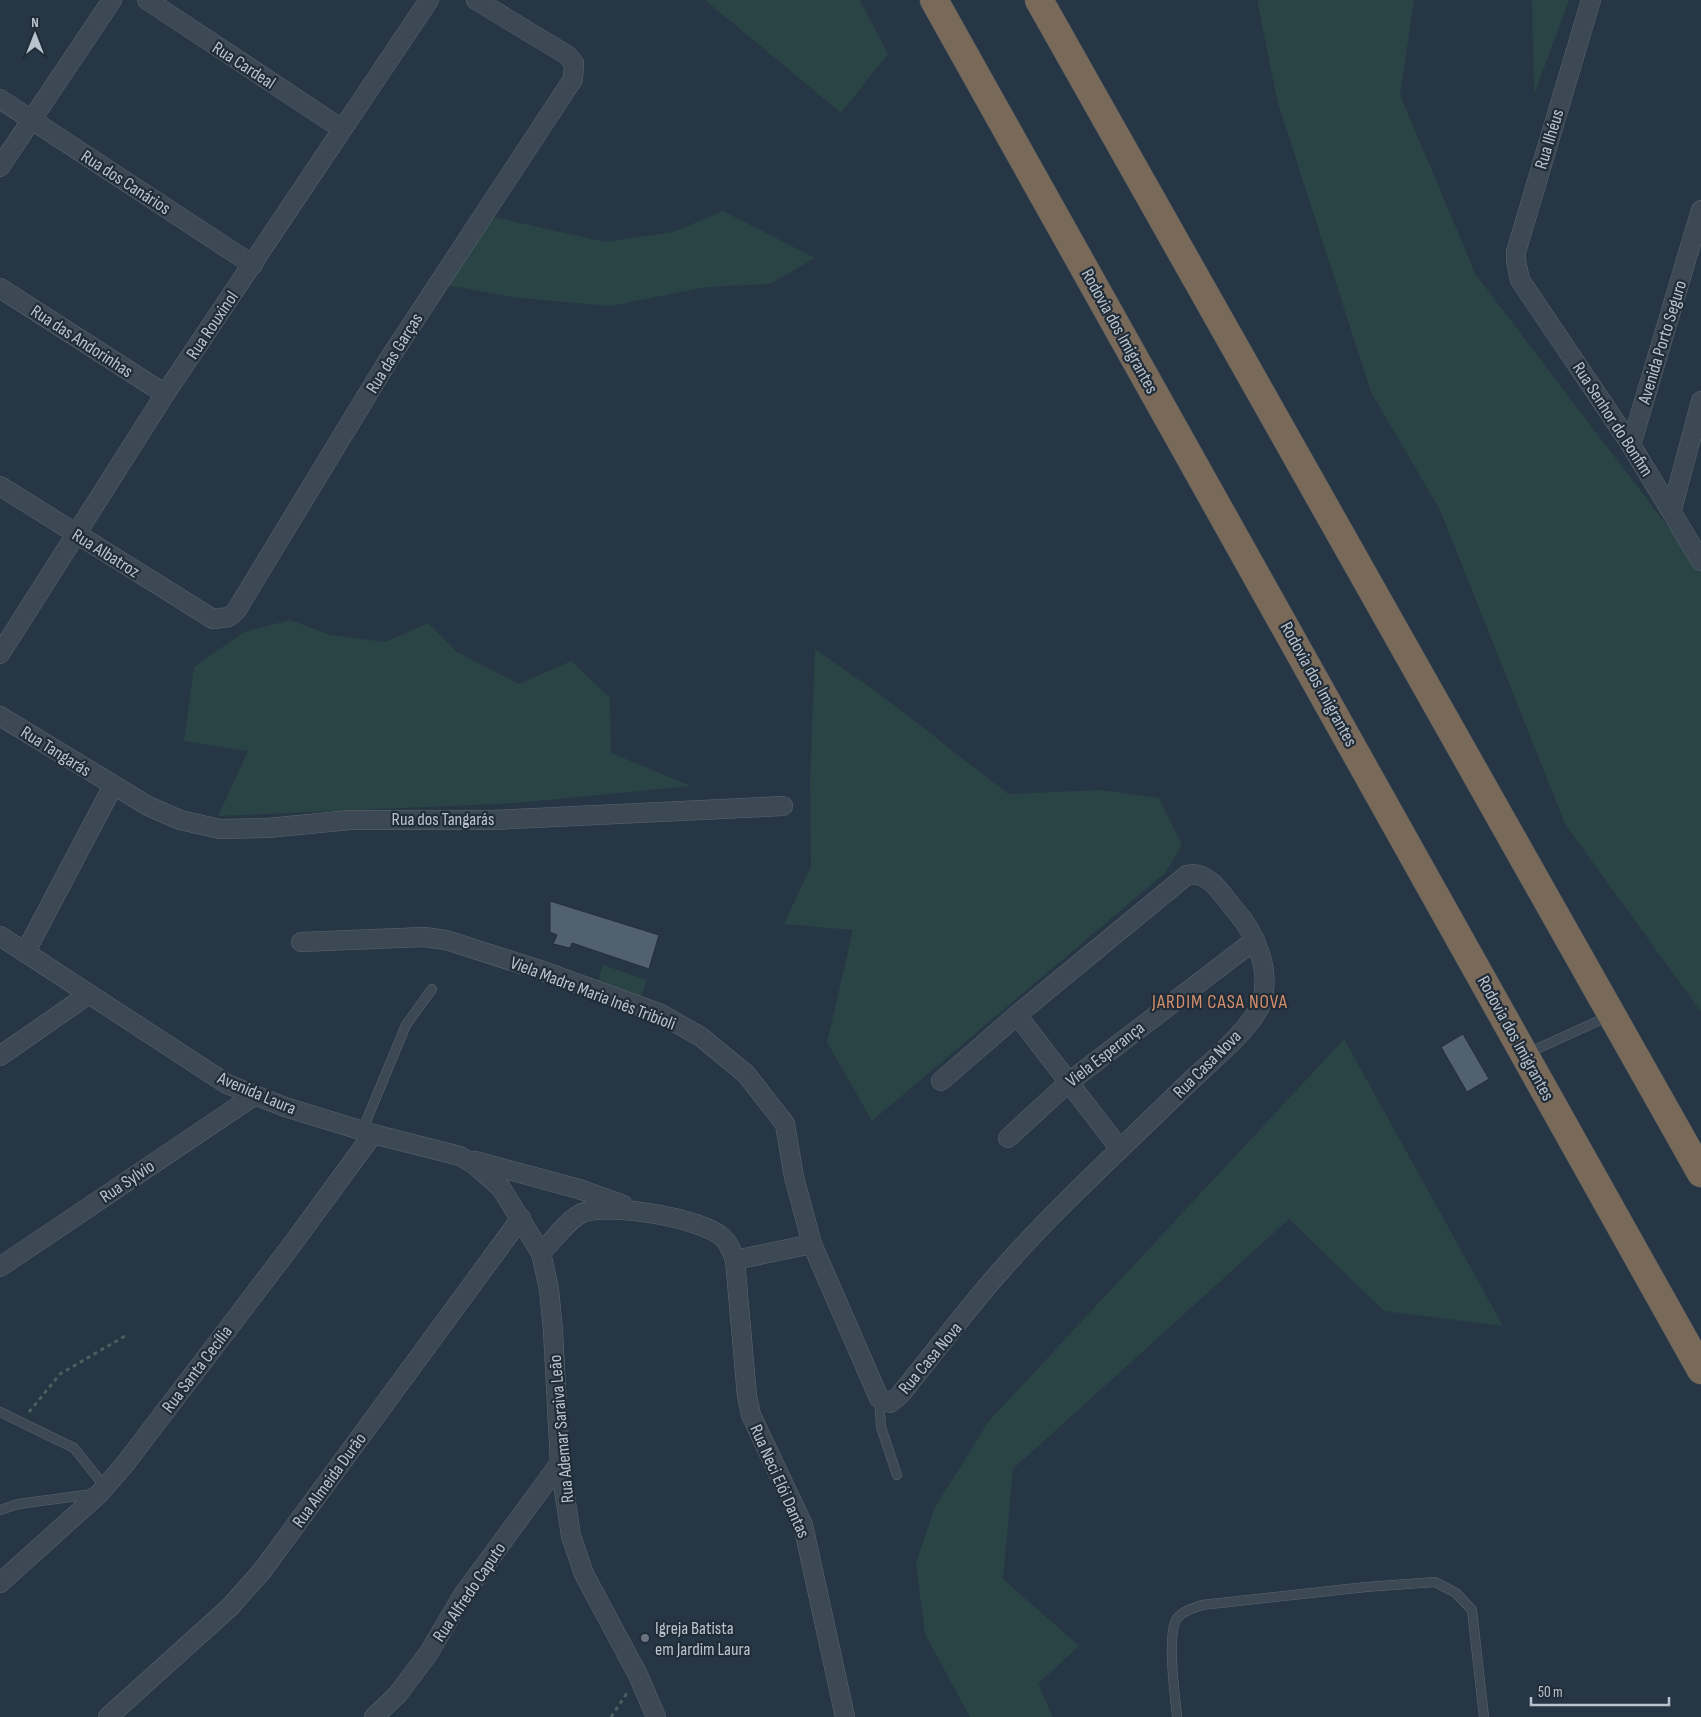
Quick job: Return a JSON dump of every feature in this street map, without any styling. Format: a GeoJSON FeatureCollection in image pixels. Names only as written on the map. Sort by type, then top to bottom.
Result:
{"type":"FeatureCollection","features":[{"type":"Feature","properties":{"kind":"highway","name":"Rodovia dos Imigrantes"},"geometry":{"type":"LineString","coordinates":[[934,0],[1701,1370]]}},
{"type":"Feature","properties":{"kind":"highway"},"geometry":{"type":"LineString","coordinates":[[1039,0],[1701,1172]]}},
{"type":"Feature","properties":{"kind":"street"},"geometry":{"type":"LineString","coordinates":[[0,167],[112,0]]}},
{"type":"Feature","properties":{"kind":"street","name":"Rua Cardeal"},"geometry":{"type":"LineString","coordinates":[[146,0],[342,129]]}},
{"type":"Feature","properties":{"kind":"street","name":"Rua Rouxinol"},"geometry":{"type":"LineString","coordinates":[[0,654],[165,394],[429,0]]}},
{"type":"Feature","properties":{"kind":"street","name":"Rua das Garças"},"geometry":{"type":"LineString","coordinates":[[213,618],[229,617],[236,611],[389,359],[573,79],[574,63],[567,55],[476,0]]}},
{"type":"Feature","properties":{"kind":"street","name":"Rua Ilhéus"},"geometry":{"type":"LineString","coordinates":[[1520,280],[1516,252],[1591,0]]}},
{"type":"Feature","properties":{"kind":"street","name":"Rua dos Canários"},"geometry":{"type":"LineString","coordinates":[[0,99],[253,265]]}},
{"type":"Feature","properties":{"kind":"street","name":"Avenida Porto Seguro"},"geometry":{"type":"LineString","coordinates":[[1631,445],[1701,210]]}},
{"type":"Feature","properties":{"kind":"street","name":"Rua Senhor do Bonfim"},"geometry":{"type":"LineString","coordinates":[[1520,280],[1631,445],[1672,509],[1701,560]]}},
{"type":"Feature","properties":{"kind":"street","name":"Rua das Andorinhas"},"geometry":{"type":"LineString","coordinates":[[0,288],[165,394]]}},
{"type":"Feature","properties":{"kind":"street"},"geometry":{"type":"LineString","coordinates":[[1672,509],[1701,401]]}},
{"type":"Feature","properties":{"kind":"street","name":"Rua Albatroz"},"geometry":{"type":"LineString","coordinates":[[0,486],[213,618]]}},
{"type":"Feature","properties":{"kind":"street","name":"Rua Tangarás"},"geometry":{"type":"LineString","coordinates":[[0,716],[113,786]]}},
{"type":"Feature","properties":{"kind":"street"},"geometry":{"type":"LineString","coordinates":[[26,951],[113,786]]}},
{"type":"Feature","properties":{"kind":"street","name":"Rua dos Tangarás"},"geometry":{"type":"LineString","coordinates":[[113,786],[148,806],[180,820],[220,829],[268,828],[350,820],[493,820],[783,806]]}},
{"type":"Feature","properties":{"kind":"street","name":"Rua Casa Nova"},"geometry":{"type":"LineString","coordinates":[[879,1398],[890,1403],[900,1395],[1005,1266],[1120,1149],[1233,1040],[1256,1013],[1262,1000],[1263,985],[1255,940],[1246,922],[1206,877],[1194,873],[1187,875],[940,1081]]}},
{"type":"Feature","properties":{"kind":"street","name":"Avenida Laura"},"geometry":{"type":"LineString","coordinates":[[0,936],[26,951],[228,1084],[285,1107],[367,1132],[460,1156],[488,1175],[510,1199],[522,1218]]}},
{"type":"Feature","properties":{"kind":"street","name":"Viela Madre Maria Inês Tribioli"},"geometry":{"type":"LineString","coordinates":[[301,942],[424,937],[446,940],[537,969],[661,1014],[701,1037],[746,1074],[785,1124],[794,1178],[812,1244],[879,1398]]}},
{"type":"Feature","properties":{"kind":"street","name":"Viela Esperança"},"geometry":{"type":"LineString","coordinates":[[1008,1138],[1069,1082],[1255,940]]}},
{"type":"Feature","properties":{"kind":"street"},"geometry":{"type":"LineString","coordinates":[[0,1056],[89,994]]}},
{"type":"Feature","properties":{"kind":"street"},"geometry":{"type":"LineString","coordinates":[[1017,1015],[1120,1149]]}},
{"type":"Feature","properties":{"kind":"street","name":"Rua Sylvio"},"geometry":{"type":"LineString","coordinates":[[0,1267],[255,1096]]}},
{"type":"Feature","properties":{"kind":"street","name":"Rua Santa Cecília"},"geometry":{"type":"LineString","coordinates":[[0,1583],[102,1490],[125,1464],[285,1254],[367,1132]]}},
{"type":"Feature","properties":{"kind":"street"},"geometry":{"type":"LineString","coordinates":[[460,1156],[579,1189],[643,1211],[705,1228],[721,1236],[732,1252],[812,1244]]}},
{"type":"Feature","properties":{"kind":"street"},"geometry":{"type":"LineString","coordinates":[[542,1253],[569,1222],[581,1214],[593,1210],[643,1211]]}},
{"type":"Feature","properties":{"kind":"street","name":"Rua Ademar Saraiva Leão"},"geometry":{"type":"LineString","coordinates":[[522,1218],[542,1253],[549,1289],[560,1464],[571,1536],[584,1574],[638,1676],[656,1717]]}},
{"type":"Feature","properties":{"kind":"street","name":"Rua Almeida Durão"},"geometry":{"type":"LineString","coordinates":[[108,1717],[230,1607],[262,1571],[522,1218]]}},
{"type":"Feature","properties":{"kind":"street","name":"Rua Neci Elói Dantas"},"geometry":{"type":"LineString","coordinates":[[732,1252],[747,1396],[751,1416],[803,1525],[845,1717]]}},
{"type":"Feature","properties":{"kind":"street","name":"Rua Alfredo Caputo"},"geometry":{"type":"LineString","coordinates":[[374,1717],[398,1694],[428,1654],[463,1595],[560,1464]]}},
{"type":"Feature","properties":{"kind":"lane"},"geometry":{"type":"LineString","coordinates":[[367,1132],[406,1025],[432,989]]}},
{"type":"Feature","properties":{"kind":"lane"},"geometry":{"type":"LineString","coordinates":[[1525,1054],[1611,1014]]}},
{"type":"Feature","properties":{"kind":"lane"},"geometry":{"type":"LineString","coordinates":[[879,1398],[881,1427],[897,1475]]}},
{"type":"Feature","properties":{"kind":"lane"},"geometry":{"type":"LineString","coordinates":[[0,1412],[74,1448],[102,1490],[18,1504],[0,1510]]}},
{"type":"Feature","properties":{"kind":"lane"},"geometry":{"type":"LineString","coordinates":[[1176,1717],[1172,1637],[1176,1619],[1189,1609],[1202,1605],[1435,1582],[1456,1593],[1472,1610],[1484,1717]]}},
{"type":"Feature","properties":{"kind":"path"},"geometry":{"type":"LineString","coordinates":[[20,1422],[60,1374],[125,1336]]}},
{"type":"Feature","properties":{"kind":"path"},"geometry":{"type":"LineString","coordinates":[[611,1717],[638,1676]]}},
{"type":"Feature","properties":{"kind":"green space"},"geometry":{"type":"Polygon","coordinates":[[[705,0],[860,0],[888,54],[841,113],[705,0]]]}},
{"type":"Feature","properties":{"kind":"green space"},"geometry":{"type":"Polygon","coordinates":[[[1257,0],[1414,0],[1400,95],[1476,275],[1701,570],[1701,1012],[1565,824],[1440,510],[1371,392],[1277,100],[1257,0]]]}},
{"type":"Feature","properties":{"kind":"green space"},"geometry":{"type":"Polygon","coordinates":[[[1532,0],[1569,0],[1534,95],[1532,0]]]}},
{"type":"Feature","properties":{"kind":"green space"},"geometry":{"type":"Polygon","coordinates":[[[723,211],[815,258],[770,284],[706,287],[610,306],[520,298],[445,285],[485,215],[606,242],[673,232],[723,211]]]}},
{"type":"Feature","properties":{"kind":"green space"},"geometry":{"type":"Polygon","coordinates":[[[290,620],[330,635],[385,642],[428,623],[457,652],[519,684],[571,661],[610,698],[611,753],[691,786],[515,803],[218,816],[248,751],[184,741],[194,667],[244,632],[290,620]]]}},
{"type":"Feature","properties":{"kind":"green space"},"geometry":{"type":"Polygon","coordinates":[[[815,649],[885,698],[1008,794],[1101,790],[1159,798],[1182,845],[1166,872],[872,1121],[827,1042],[853,930],[784,924],[811,866],[810,782],[815,649]]]}},
{"type":"Feature","properties":{"kind":"green space"},"geometry":{"type":"Polygon","coordinates":[[[603,965],[647,980],[640,1000],[597,985],[603,965]]]}},
{"type":"Feature","properties":{"kind":"green space"},"geometry":{"type":"Polygon","coordinates":[[[1344,1039],[1503,1326],[1384,1311],[1289,1219],[1013,1469],[1003,1579],[1079,1646],[1038,1684],[1053,1717],[970,1717],[925,1634],[916,1563],[935,1507],[989,1421],[1344,1039]]]}},
{"type":"Feature","properties":{"kind":"building"},"geometry":{"type":"Polygon","coordinates":[[[550,901],[659,935],[649,969],[572,943],[570,948],[553,944],[557,935],[550,932],[550,901]]]}},
{"type":"Feature","properties":{"kind":"building"},"geometry":{"type":"Polygon","coordinates":[[[1463,1034],[1489,1079],[1467,1092],[1441,1047],[1463,1034]]]}},
{"type":"Feature","properties":{"kind":"place","name":"Igreja Batista em Jardim Laura"},"geometry":{"type":"Point","coordinates":[645,1638]}},
{"type":"Feature","properties":{"kind":"district","name":"JARDIM CASA NOVA"},"geometry":{"type":"Point","coordinates":[1220,1001]}}]}
